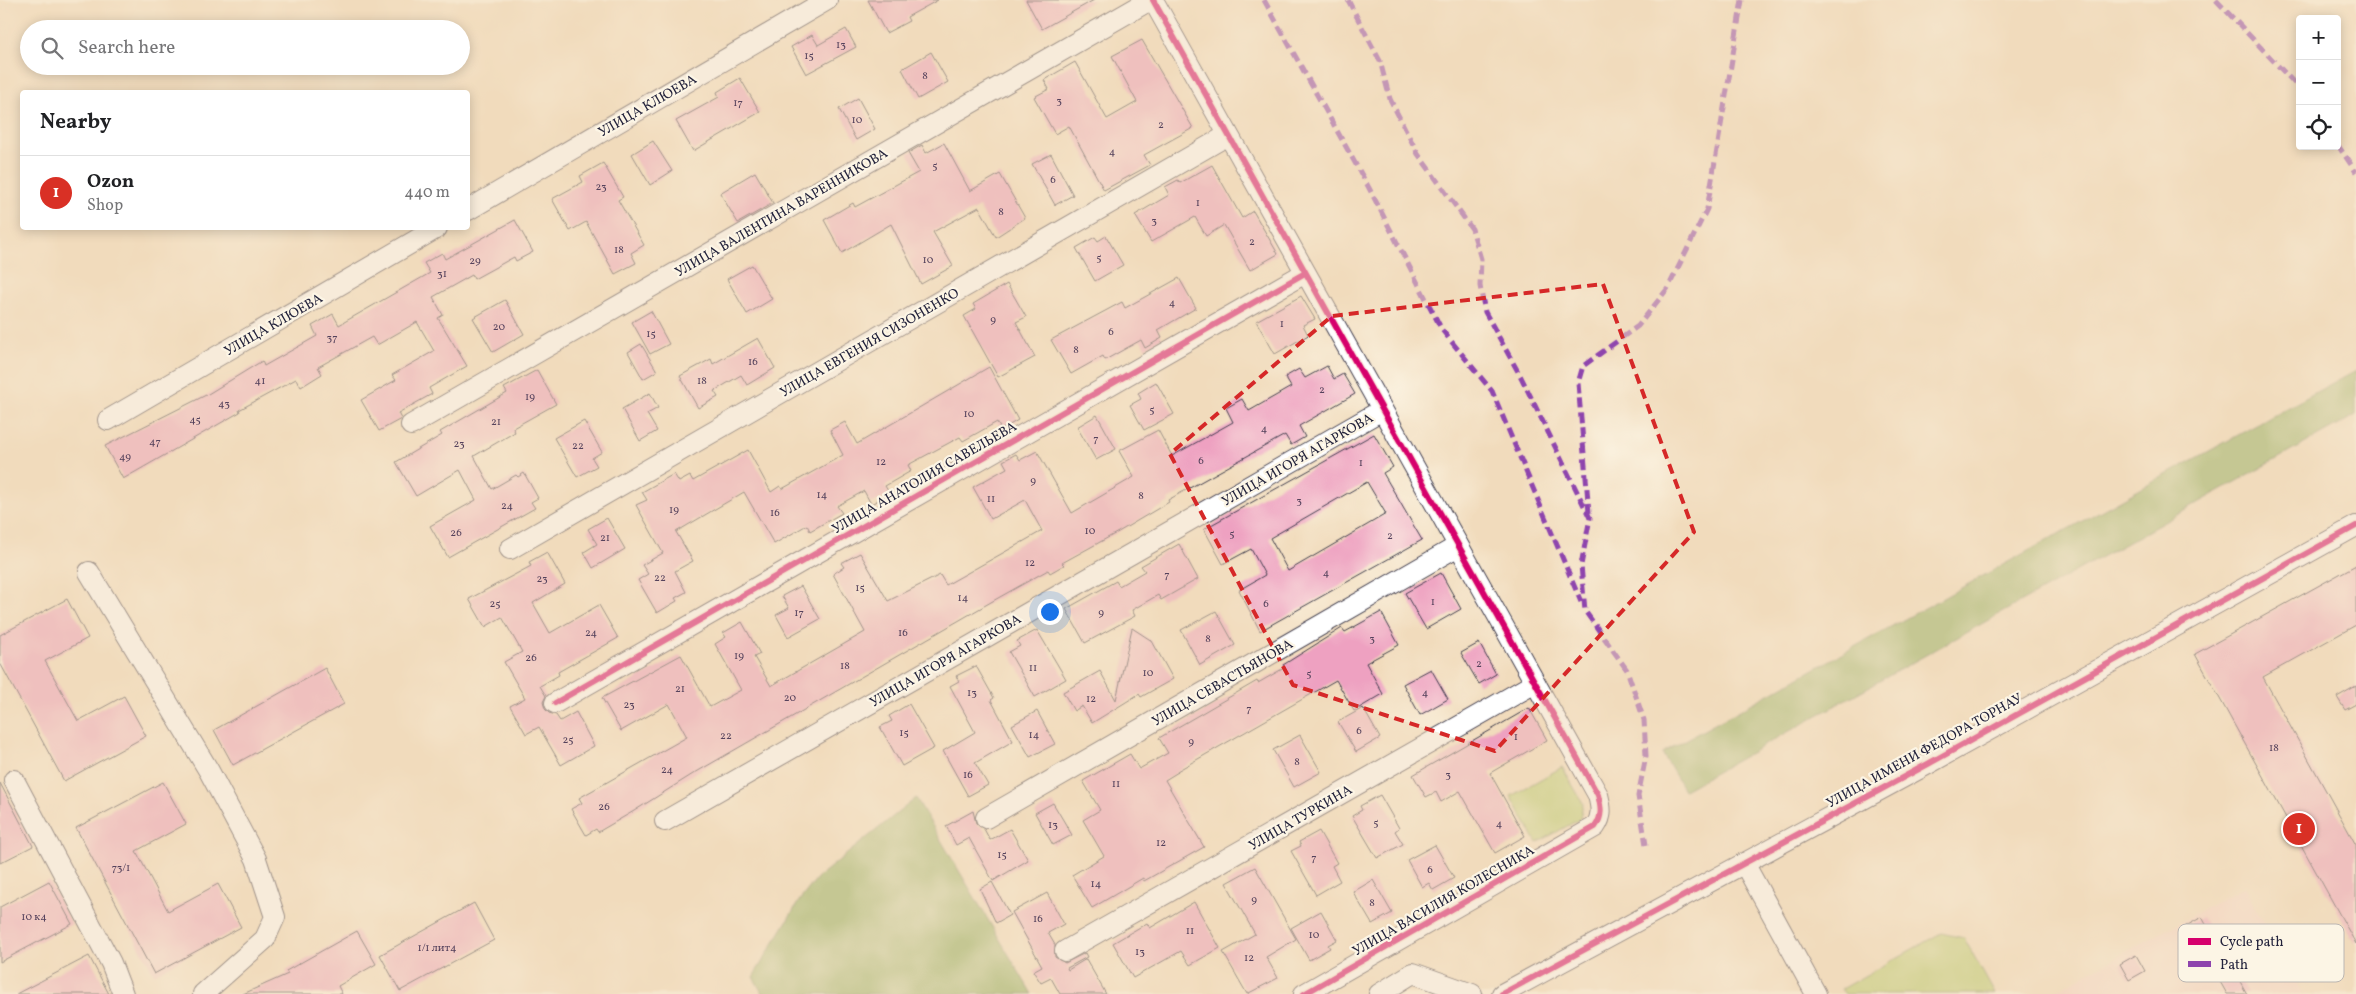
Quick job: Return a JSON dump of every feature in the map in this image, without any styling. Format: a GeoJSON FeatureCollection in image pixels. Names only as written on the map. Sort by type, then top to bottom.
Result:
{"type":"FeatureCollection","features":[{"type":"Feature","properties":{"kind":"street","name":"УЛИЦА КЛЮЕВА"},"geometry":{"type":"LineString","coordinates":[[470,209],[827,0]]}},
{"type":"Feature","properties":{"kind":"street"},"geometry":{"type":"LineString","coordinates":[[1152,0],[1535,683]]}},
{"type":"Feature","properties":{"kind":"street","name":"УЛИЦА ВАЛЕНТИНА ВАРЕННИКОВА"},"geometry":{"type":"LineString","coordinates":[[411,425],[1152,0]]}},
{"type":"Feature","properties":{"kind":"street","name":"УЛИЦА ЕВГЕНИЯ СИЗОНЕНКО"},"geometry":{"type":"LineString","coordinates":[[510,549],[1228,135]]}},
{"type":"Feature","properties":{"kind":"street","name":"УЛИЦА КЛЮЕВА"},"geometry":{"type":"LineString","coordinates":[[108,420],[435,230]]}},
{"type":"Feature","properties":{"kind":"street","name":"УЛИЦА АНАТОЛИЯ САВЕЛЬЕВА"},"geometry":{"type":"LineString","coordinates":[[555,703],[1306,273]]}},
{"type":"Feature","properties":{"kind":"street","name":"УЛИЦА ИГОРЯ АГАРКОВА"},"geometry":{"type":"LineString","coordinates":[[665,821],[1382,410]]}},
{"type":"Feature","properties":{"kind":"street","name":"УЛИЦА ИМЕНИ ФЕДОРА ТОРНАУ"},"geometry":{"type":"LineString","coordinates":[[1502,994],[1928,764],[2356,526]]}},
{"type":"Feature","properties":{"kind":"street","name":"УЛИЦА СЕВАСТЬЯНОВА"},"geometry":{"type":"LineString","coordinates":[[986,818],[1458,546]]}},
{"type":"Feature","properties":{"kind":"street"},"geometry":{"type":"LineString","coordinates":[[89,572],[209,770],[256,859],[275,917],[265,939],[203,994]]}},
{"type":"Feature","properties":{"kind":"street","name":"УЛИЦА ВАСИЛИЯ КОЛЕСНИКА"},"geometry":{"type":"LineString","coordinates":[[1304,994],[1595,827],[1601,819],[1598,795],[1535,683]]}},
{"type":"Feature","properties":{"kind":"street","name":"УЛИЦА ТУРКИНА"},"geometry":{"type":"LineString","coordinates":[[1065,950],[1535,683]]}},
{"type":"Feature","properties":{"kind":"street"},"geometry":{"type":"LineString","coordinates":[[14,780],[111,963],[123,994]]}},
{"type":"Feature","properties":{"kind":"street"},"geometry":{"type":"LineString","coordinates":[[1744,863],[1816,994]]}},
{"type":"Feature","properties":{"kind":"street"},"geometry":{"type":"LineString","coordinates":[[1379,994],[1413,974],[1472,994]]}},
{"type":"Feature","properties":{"kind":"highlighted area"},"geometry":{"type":"Polygon","coordinates":[[[1603,284],[1694,532],[1495,751],[1293,685],[1170,454],[1332,316],[1603,284]]]}},
{"type":"Feature","properties":{"kind":"shaded area"},"geometry":{"type":"Polygon","coordinates":[[[2244,887],[2264,924],[2178,924],[2178,982],[2296,982],[2303,994],[2050,994],[2244,887]]]}},
{"type":"Feature","properties":{"kind":"green space"},"geometry":{"type":"Polygon","coordinates":[[[2356,370],[2356,415],[1684,790],[1662,753],[2356,370]]]}},
{"type":"Feature","properties":{"kind":"green space"},"geometry":{"type":"Polygon","coordinates":[[[1562,767],[1583,803],[1580,819],[1537,843],[1511,796],[1562,767]]]}},
{"type":"Feature","properties":{"kind":"green space"},"geometry":{"type":"Polygon","coordinates":[[[916,798],[1032,994],[763,994],[753,977],[799,901],[817,878],[916,798]]]}},
{"type":"Feature","properties":{"kind":"green space"},"geometry":{"type":"Polygon","coordinates":[[[1941,933],[1964,938],[1995,994],[1845,994],[1841,989],[1941,933]]]}},
{"type":"Feature","properties":{"kind":"building"},"geometry":{"type":"Polygon","coordinates":[[[868,0],[938,0],[907,17],[909,21],[886,33],[868,0]]]}},
{"type":"Feature","properties":{"kind":"building"},"geometry":{"type":"Polygon","coordinates":[[[1026,0],[1094,0],[1042,29],[1026,0]]]}},
{"type":"Feature","properties":{"kind":"building"},"geometry":{"type":"Polygon","coordinates":[[[846,29],[856,47],[806,74],[791,47],[812,35],[818,45],[846,29]]]}},
{"type":"Feature","properties":{"kind":"building"},"geometry":{"type":"Polygon","coordinates":[[[1142,40],[1193,128],[1144,155],[1150,165],[1104,190],[1069,126],[1055,134],[1034,97],[1049,89],[1044,80],[1075,62],[1107,119],[1137,102],[1112,56],[1142,40]]]}},
{"type":"Feature","properties":{"kind":"building"},"geometry":{"type":"Polygon","coordinates":[[[931,52],[948,82],[918,99],[902,69],[931,52]]]}},
{"type":"Feature","properties":{"kind":"building"},"geometry":{"type":"Polygon","coordinates":[[[740,78],[760,112],[693,151],[676,121],[719,97],[717,92],[740,78]]]}},
{"type":"Feature","properties":{"kind":"building"},"geometry":{"type":"Polygon","coordinates":[[[858,98],[875,129],[856,140],[839,109],[858,98]]]}},
{"type":"Feature","properties":{"kind":"building"},"geometry":{"type":"Polygon","coordinates":[[[653,141],[672,171],[650,185],[632,154],[653,141]]]}},
{"type":"Feature","properties":{"kind":"building"},"geometry":{"type":"Polygon","coordinates":[[[944,143],[970,191],[1000,174],[1025,218],[996,237],[979,207],[933,232],[953,266],[921,284],[891,224],[842,253],[824,220],[853,203],[855,207],[919,172],[908,153],[922,145],[926,153],[944,143]]]}},
{"type":"Feature","properties":{"kind":"building"},"geometry":{"type":"Polygon","coordinates":[[[1051,154],[1073,195],[1055,205],[1032,164],[1051,154]]]}},
{"type":"Feature","properties":{"kind":"building"},"geometry":{"type":"Polygon","coordinates":[[[603,163],[623,197],[618,200],[644,245],[631,253],[636,263],[615,274],[586,222],[570,231],[552,199],[583,182],[580,176],[603,163]]]}},
{"type":"Feature","properties":{"kind":"building"},"geometry":{"type":"Polygon","coordinates":[[[1212,165],[1242,218],[1253,211],[1278,254],[1250,270],[1224,225],[1206,236],[1195,217],[1151,242],[1135,215],[1169,195],[1165,187],[1178,180],[1180,183],[1212,165]]]}},
{"type":"Feature","properties":{"kind":"building"},"geometry":{"type":"Polygon","coordinates":[[[755,172],[773,203],[738,223],[720,193],[755,172]]]}},
{"type":"Feature","properties":{"kind":"building"},"geometry":{"type":"Polygon","coordinates":[[[515,220],[533,252],[516,261],[514,257],[474,279],[472,275],[433,297],[443,315],[438,318],[467,366],[429,388],[432,394],[398,413],[401,419],[379,431],[361,400],[396,380],[392,375],[434,351],[417,322],[377,345],[372,337],[318,367],[322,374],[301,387],[296,379],[239,410],[240,412],[123,479],[105,446],[208,394],[262,361],[264,366],[317,336],[312,326],[333,314],[339,325],[430,273],[424,263],[442,253],[445,259],[515,220]]]}},
{"type":"Feature","properties":{"kind":"building"},"geometry":{"type":"Polygon","coordinates":[[[1106,236],[1123,265],[1095,281],[1076,248],[1095,237],[1098,241],[1106,236]]]}},
{"type":"Feature","properties":{"kind":"building"},"geometry":{"type":"Polygon","coordinates":[[[752,265],[772,299],[747,314],[727,279],[752,265]]]}},
{"type":"Feature","properties":{"kind":"building"},"geometry":{"type":"Polygon","coordinates":[[[1179,278],[1196,308],[1158,330],[1162,338],[1145,348],[1141,340],[1105,360],[1103,356],[1071,374],[1051,340],[1122,302],[1125,308],[1179,278]]]}},
{"type":"Feature","properties":{"kind":"building"},"geometry":{"type":"Polygon","coordinates":[[[1007,284],[1026,317],[1016,322],[1035,357],[998,377],[964,316],[976,309],[973,304],[1007,284]]]}},
{"type":"Feature","properties":{"kind":"building"},"geometry":{"type":"Polygon","coordinates":[[[1301,296],[1315,319],[1303,325],[1308,335],[1275,354],[1256,321],[1301,296]]]}},
{"type":"Feature","properties":{"kind":"building"},"geometry":{"type":"Polygon","coordinates":[[[505,300],[524,334],[493,352],[473,318],[505,300]]]}},
{"type":"Feature","properties":{"kind":"building"},"geometry":{"type":"Polygon","coordinates":[[[651,311],[669,344],[650,354],[632,322],[651,311]]]}},
{"type":"Feature","properties":{"kind":"building"},"geometry":{"type":"Polygon","coordinates":[[[758,338],[775,368],[747,385],[741,375],[714,391],[718,397],[698,408],[680,376],[711,359],[713,364],[758,338]]]}},
{"type":"Feature","properties":{"kind":"building"},"geometry":{"type":"Polygon","coordinates":[[[641,344],[657,371],[643,379],[628,352],[641,344]]]}},
{"type":"Feature","properties":{"kind":"building"},"geometry":{"type":"Polygon","coordinates":[[[1327,366],[1334,379],[1343,374],[1355,394],[1299,426],[1305,437],[1291,445],[1285,435],[1168,500],[1169,502],[1062,563],[1064,565],[1050,573],[1048,570],[991,602],[693,774],[598,832],[596,829],[586,835],[571,809],[582,803],[579,798],[687,737],[669,704],[621,731],[602,698],[681,655],[710,707],[741,690],[715,644],[726,637],[723,633],[742,622],[760,654],[754,657],[771,686],[865,632],[833,574],[844,567],[841,563],[860,553],[888,601],[940,575],[946,585],[1042,531],[1025,500],[991,519],[973,487],[1007,468],[1003,461],[1016,454],[1020,460],[1037,451],[1072,513],[1134,477],[1119,451],[1158,430],[1172,456],[1233,422],[1226,408],[1242,399],[1249,411],[1291,387],[1285,377],[1299,369],[1305,378],[1327,366]]]}},
{"type":"Feature","properties":{"kind":"building"},"geometry":{"type":"Polygon","coordinates":[[[989,367],[1018,420],[1001,430],[997,422],[963,441],[960,437],[908,465],[911,471],[885,486],[890,494],[871,504],[864,491],[837,506],[842,513],[810,531],[807,525],[774,544],[744,492],[676,532],[693,561],[675,571],[686,592],[675,598],[677,601],[657,613],[638,580],[648,574],[642,565],[663,553],[636,505],[647,500],[642,492],[674,474],[679,482],[690,476],[693,481],[748,450],[771,492],[780,486],[782,489],[843,455],[830,430],[845,422],[857,444],[989,367]]]}},
{"type":"Feature","properties":{"kind":"building"},"geometry":{"type":"Polygon","coordinates":[[[537,370],[556,404],[513,428],[515,432],[474,456],[492,489],[516,475],[518,477],[524,473],[538,498],[531,502],[535,508],[448,557],[430,526],[476,500],[460,470],[416,496],[396,462],[442,435],[440,432],[507,393],[504,388],[537,370]]]}},
{"type":"Feature","properties":{"kind":"building"},"geometry":{"type":"Polygon","coordinates":[[[1156,382],[1174,414],[1144,430],[1130,405],[1141,399],[1138,393],[1156,382]]]}},
{"type":"Feature","properties":{"kind":"building"},"geometry":{"type":"Polygon","coordinates":[[[650,393],[658,408],[647,414],[657,431],[640,441],[622,409],[650,393]]]}},
{"type":"Feature","properties":{"kind":"building"},"geometry":{"type":"Polygon","coordinates":[[[1097,415],[1116,449],[1096,460],[1077,427],[1097,415]]]}},
{"type":"Feature","properties":{"kind":"building"},"geometry":{"type":"Polygon","coordinates":[[[584,421],[602,452],[592,458],[597,466],[577,477],[554,438],[584,421]]]}},
{"type":"Feature","properties":{"kind":"building"},"geometry":{"type":"Polygon","coordinates":[[[1374,434],[1393,467],[1383,473],[1422,540],[1260,631],[1239,590],[1265,575],[1251,549],[1223,564],[1204,529],[1374,434]],[[1367,482],[1270,538],[1288,571],[1386,514],[1367,482]]]}},
{"type":"Feature","properties":{"kind":"building"},"geometry":{"type":"Polygon","coordinates":[[[607,518],[625,549],[593,568],[584,552],[597,544],[588,529],[607,518]]]}},
{"type":"Feature","properties":{"kind":"building"},"geometry":{"type":"Polygon","coordinates":[[[1179,544],[1198,579],[1161,600],[1158,595],[1132,610],[1135,616],[1085,643],[1066,609],[1116,581],[1119,586],[1145,571],[1141,566],[1179,544]]]}},
{"type":"Feature","properties":{"kind":"building"},"geometry":{"type":"Polygon","coordinates":[[[547,552],[565,584],[533,603],[550,633],[599,605],[618,638],[558,672],[559,675],[540,686],[546,696],[543,702],[545,709],[549,713],[556,715],[560,721],[576,712],[594,746],[561,765],[539,727],[526,734],[510,706],[525,698],[504,662],[522,652],[502,617],[485,627],[469,599],[531,566],[529,562],[547,552]]]}},
{"type":"Feature","properties":{"kind":"building"},"geometry":{"type":"Polygon","coordinates":[[[2356,565],[2356,625],[2263,677],[2356,845],[2356,944],[2195,654],[2356,565]]]}},
{"type":"Feature","properties":{"kind":"building"},"geometry":{"type":"Polygon","coordinates":[[[1441,573],[1461,609],[1426,629],[1405,593],[1441,573]]]}},
{"type":"Feature","properties":{"kind":"building"},"geometry":{"type":"Polygon","coordinates":[[[801,586],[820,619],[788,637],[776,615],[789,608],[782,596],[801,586]]]}},
{"type":"Feature","properties":{"kind":"building"},"geometry":{"type":"Polygon","coordinates":[[[67,599],[88,638],[45,661],[78,721],[124,696],[146,736],[64,781],[0,663],[0,635],[67,599]]]}},
{"type":"Feature","properties":{"kind":"building"},"geometry":{"type":"Polygon","coordinates":[[[1216,611],[1235,645],[1200,665],[1181,630],[1216,611]]]}},
{"type":"Feature","properties":{"kind":"building"},"geometry":{"type":"Polygon","coordinates":[[[1381,612],[1399,645],[1366,663],[1383,694],[1354,711],[1336,680],[1177,771],[1165,780],[1204,847],[1144,881],[1143,878],[1092,908],[1072,875],[1104,856],[1083,820],[1100,810],[1083,781],[1130,754],[1139,769],[1168,753],[1159,738],[1257,681],[1258,683],[1284,668],[1283,665],[1342,628],[1345,632],[1381,612]]]}},
{"type":"Feature","properties":{"kind":"building"},"geometry":{"type":"Polygon","coordinates":[[[1132,628],[1152,641],[1173,679],[1141,697],[1139,694],[1092,723],[1082,706],[1074,711],[1063,692],[1100,671],[1116,700],[1132,628]]]}},
{"type":"Feature","properties":{"kind":"building"},"geometry":{"type":"Polygon","coordinates":[[[1037,630],[1066,679],[1035,697],[1009,652],[1020,646],[1017,641],[1037,630]]]}},
{"type":"Feature","properties":{"kind":"building"},"geometry":{"type":"Polygon","coordinates":[[[1479,643],[1496,674],[1479,684],[1461,653],[1479,643]]]}},
{"type":"Feature","properties":{"kind":"building"},"geometry":{"type":"Polygon","coordinates":[[[976,666],[994,698],[991,700],[1013,741],[975,763],[988,785],[968,796],[943,751],[975,732],[950,686],[959,681],[956,676],[976,666]]]}},
{"type":"Feature","properties":{"kind":"building"},"geometry":{"type":"Polygon","coordinates":[[[325,668],[344,704],[233,765],[214,730],[325,668]]]}},
{"type":"Feature","properties":{"kind":"building"},"geometry":{"type":"Polygon","coordinates":[[[1431,669],[1448,699],[1420,715],[1403,684],[1431,669]]]}},
{"type":"Feature","properties":{"kind":"building"},"geometry":{"type":"Polygon","coordinates":[[[2356,686],[2356,704],[2345,710],[2337,697],[2356,686]]]}},
{"type":"Feature","properties":{"kind":"building"},"geometry":{"type":"Polygon","coordinates":[[[909,704],[934,748],[902,766],[880,727],[892,721],[889,716],[909,704]]]}},
{"type":"Feature","properties":{"kind":"building"},"geometry":{"type":"Polygon","coordinates":[[[1363,708],[1380,738],[1356,752],[1338,722],[1363,708]]]}},
{"type":"Feature","properties":{"kind":"building"},"geometry":{"type":"Polygon","coordinates":[[[1529,708],[1547,740],[1490,773],[1525,836],[1495,853],[1460,791],[1441,802],[1436,792],[1426,797],[1413,775],[1529,708]]]}},
{"type":"Feature","properties":{"kind":"building"},"geometry":{"type":"Polygon","coordinates":[[[1037,711],[1055,744],[1030,757],[1012,725],[1037,711]]]}},
{"type":"Feature","properties":{"kind":"building"},"geometry":{"type":"Polygon","coordinates":[[[1300,735],[1321,772],[1294,787],[1273,750],[1300,735]]]}},
{"type":"Feature","properties":{"kind":"building"},"geometry":{"type":"Polygon","coordinates":[[[163,782],[186,824],[136,851],[168,911],[218,884],[241,927],[154,974],[76,828],[163,782]]]}},
{"type":"Feature","properties":{"kind":"building"},"geometry":{"type":"Polygon","coordinates":[[[0,783],[33,846],[0,863],[0,783]]]}},
{"type":"Feature","properties":{"kind":"building"},"geometry":{"type":"Polygon","coordinates":[[[1380,795],[1399,828],[1395,831],[1403,844],[1377,858],[1352,816],[1362,810],[1360,806],[1380,795]]]}},
{"type":"Feature","properties":{"kind":"building"},"geometry":{"type":"Polygon","coordinates":[[[1053,803],[1072,835],[1053,845],[1035,813],[1053,803]]]}},
{"type":"Feature","properties":{"kind":"building"},"geometry":{"type":"Polygon","coordinates":[[[973,811],[976,823],[984,829],[990,840],[1010,829],[1028,860],[993,881],[969,838],[956,845],[946,826],[973,811]]]}},
{"type":"Feature","properties":{"kind":"building"},"geometry":{"type":"Polygon","coordinates":[[[1319,831],[1337,863],[1332,866],[1340,881],[1316,895],[1291,851],[1301,846],[1299,842],[1319,831]]]}},
{"type":"Feature","properties":{"kind":"building"},"geometry":{"type":"Polygon","coordinates":[[[1435,845],[1454,878],[1433,890],[1429,883],[1422,887],[1407,860],[1435,845]]]}},
{"type":"Feature","properties":{"kind":"building"},"geometry":{"type":"Polygon","coordinates":[[[1255,867],[1296,939],[1266,957],[1278,978],[1247,994],[1223,952],[1255,934],[1226,883],[1255,867]]]}},
{"type":"Feature","properties":{"kind":"building"},"geometry":{"type":"Polygon","coordinates":[[[1373,880],[1392,913],[1372,924],[1353,892],[1373,880]]]}},
{"type":"Feature","properties":{"kind":"building"},"geometry":{"type":"Polygon","coordinates":[[[49,881],[72,924],[0,962],[0,907],[49,881]]]}},
{"type":"Feature","properties":{"kind":"building"},"geometry":{"type":"Polygon","coordinates":[[[992,882],[1010,915],[996,923],[980,889],[992,882]]]}},
{"type":"Feature","properties":{"kind":"building"},"geometry":{"type":"Polygon","coordinates":[[[1047,893],[1064,924],[1048,933],[1055,945],[1055,957],[1065,963],[1085,953],[1087,957],[1067,968],[1068,970],[1086,959],[1106,994],[1060,994],[1051,978],[1041,983],[1033,971],[1042,966],[1012,912],[1047,893]]]}},
{"type":"Feature","properties":{"kind":"building"},"geometry":{"type":"Polygon","coordinates":[[[1194,902],[1220,948],[1190,965],[1181,951],[1133,978],[1113,943],[1147,923],[1150,928],[1194,902]]]}},
{"type":"Feature","properties":{"kind":"building"},"geometry":{"type":"Polygon","coordinates":[[[474,903],[494,940],[400,991],[380,955],[474,903]]]}},
{"type":"Feature","properties":{"kind":"building"},"geometry":{"type":"Polygon","coordinates":[[[1321,911],[1337,940],[1328,945],[1330,948],[1309,960],[1291,928],[1321,911]]]}},
{"type":"Feature","properties":{"kind":"building"},"geometry":{"type":"Polygon","coordinates":[[[2202,917],[2206,924],[2190,924],[2202,917]]]}},
{"type":"Feature","properties":{"kind":"building"},"geometry":{"type":"Polygon","coordinates":[[[357,931],[376,964],[338,986],[342,994],[243,994],[288,974],[286,971],[357,931]]]}},
{"type":"Feature","properties":{"kind":"building"},"geometry":{"type":"Polygon","coordinates":[[[2136,955],[2145,971],[2129,980],[2120,964],[2136,955]]]}},
{"type":"Feature","properties":{"kind":"building"},"geometry":{"type":"Polygon","coordinates":[[[89,956],[109,994],[16,994],[89,956]]]}},
{"type":"Feature","properties":{"kind":"building"},"geometry":{"type":"Polygon","coordinates":[[[2220,982],[2240,982],[2247,994],[2227,994],[2220,982]]]}},
{"type":"Feature","properties":{"kind":"marked path"},"geometry":{"type":"LineString","coordinates":[[1264,0],[1369,188],[1442,330],[1492,391],[1581,602]]}},
{"type":"Feature","properties":{"kind":"marked path"},"geometry":{"type":"LineString","coordinates":[[1348,0],[1380,61],[1390,99],[1418,154],[1472,229],[1481,259],[1480,286],[1485,312],[1521,377],[1590,518],[1581,565],[1585,611],[1627,670],[1644,720],[1646,756],[1638,796],[1646,845]]}},
{"type":"Feature","properties":{"kind":"marked path"},"geometry":{"type":"LineString","coordinates":[[1589,513],[1578,383],[1583,366],[1638,326],[1668,288],[1707,209],[1742,0]]}},
{"type":"Feature","properties":{"kind":"marked path"},"geometry":{"type":"LineString","coordinates":[[2216,0],[2296,85]]}},
{"type":"Feature","properties":{"kind":"marked path"},"geometry":{"type":"LineString","coordinates":[[2341,150],[2356,172]]}},
{"type":"Feature","properties":{"kind":"cycle path"},"geometry":{"type":"LineString","coordinates":[[1153,0],[1598,795],[1600,804],[1601,811],[1595,827],[1304,994]]}},
{"type":"Feature","properties":{"kind":"cycle path"},"geometry":{"type":"LineString","coordinates":[[555,703],[1305,273]]}},
{"type":"Feature","properties":{"kind":"cycle path"},"geometry":{"type":"LineString","coordinates":[[1502,994],[1928,764],[2356,526]]}},
{"type":"Feature","properties":{"kind":"place","name":"Ozon"},"geometry":{"type":"Point","coordinates":[2299,829]}}]}
